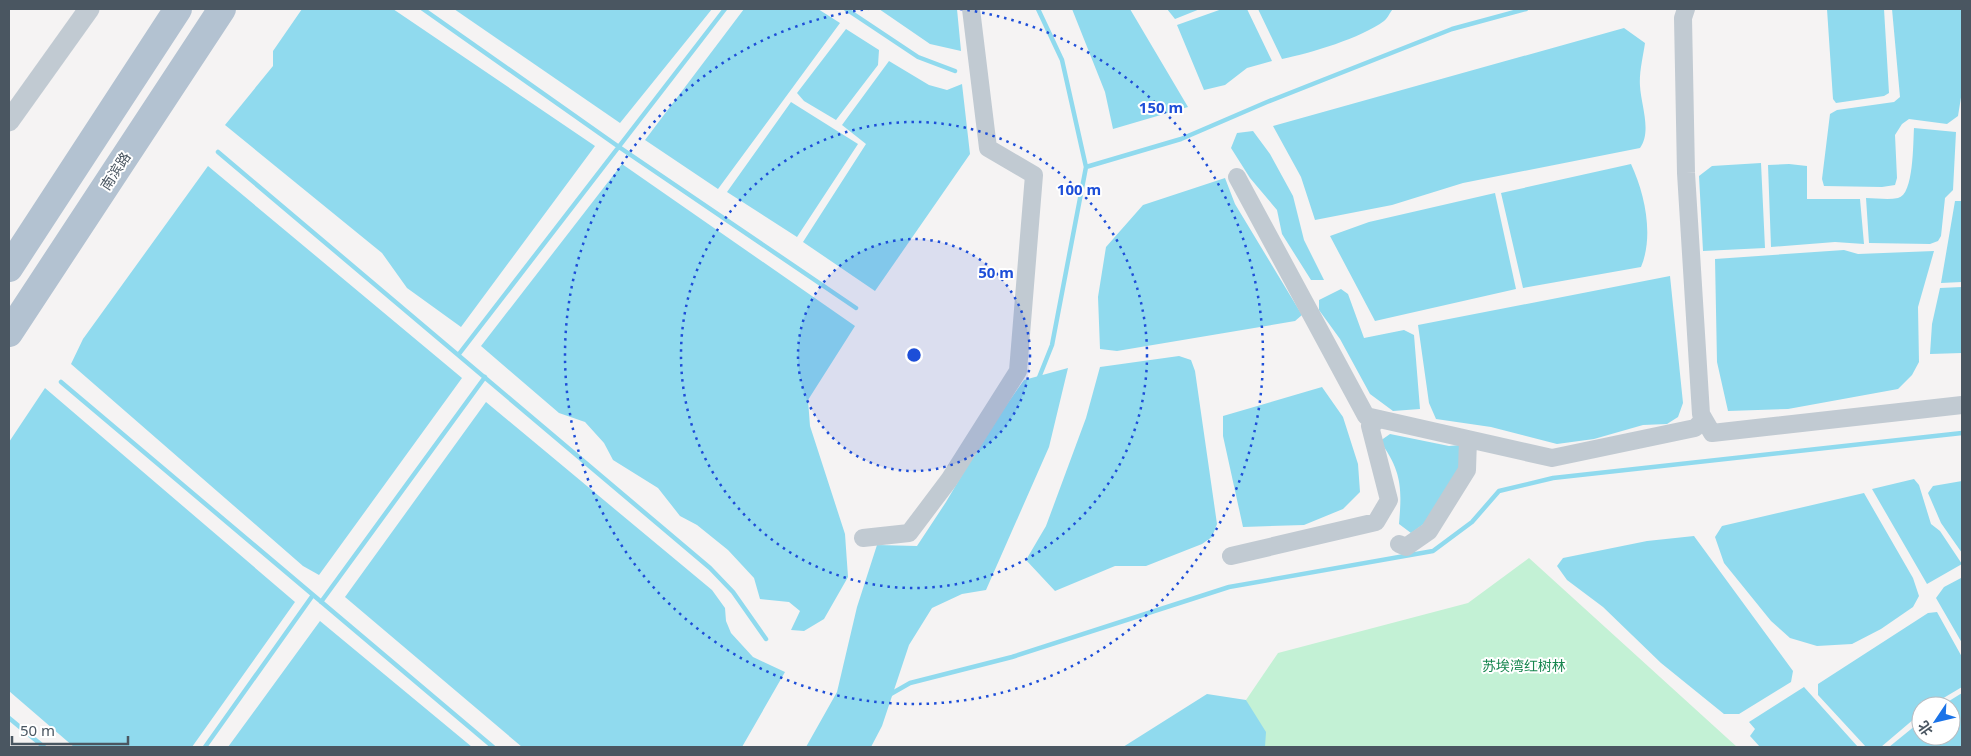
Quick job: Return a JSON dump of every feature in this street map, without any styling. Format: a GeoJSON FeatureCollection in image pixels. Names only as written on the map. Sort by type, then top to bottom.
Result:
{"type":"FeatureCollection","features":[{"type":"Feature","properties":{"kind":"main road"},"geometry":{"type":"LineString","coordinates":[[9,268],[178,9]]}},
{"type":"Feature","properties":{"kind":"main road","name":"南滨路"},"geometry":{"type":"LineString","coordinates":[[9,333],[222,9]]}},
{"type":"Feature","properties":{"kind":"street"},"geometry":{"type":"LineString","coordinates":[[9,121],[89,9]]}},
{"type":"Feature","properties":{"kind":"street"},"geometry":{"type":"LineString","coordinates":[[863,538],[909,532],[949,480],[1018,371],[1034,174],[988,148],[971,9]]}},
{"type":"Feature","properties":{"kind":"street"},"geometry":{"type":"LineString","coordinates":[[1686,9],[1683,18],[1686,173],[1701,414],[1712,433],[1962,405]]}},
{"type":"Feature","properties":{"kind":"street"},"geometry":{"type":"LineString","coordinates":[[1237,177],[1366,416],[1552,458],[1695,428],[1704,419]]}},
{"type":"Feature","properties":{"kind":"street"},"geometry":{"type":"LineString","coordinates":[[1231,556],[1376,522],[1389,500],[1370,426],[1380,419]]}},
{"type":"Feature","properties":{"kind":"street"},"geometry":{"type":"LineString","coordinates":[[1399,544],[1406,547],[1429,531],[1467,470],[1468,439]]}},
{"type":"Feature","properties":{"kind":"green space","name":"苏埃湾红树林"},"geometry":{"type":"Polygon","coordinates":[[[1529,558],[1737,747],[1257,747],[1246,700],[1278,653],[1468,603],[1529,558]]]}},
{"type":"Feature","properties":{"kind":"water"},"geometry":{"type":"Polygon","coordinates":[[[302,9],[393,9],[595,146],[461,327],[407,288],[382,253],[225,125],[273,66],[273,51],[302,9]]]}},
{"type":"Feature","properties":{"kind":"water"},"geometry":{"type":"Polygon","coordinates":[[[454,9],[712,9],[620,123],[454,9]]]}},
{"type":"Feature","properties":{"kind":"water"},"geometry":{"type":"Polygon","coordinates":[[[744,9],[818,9],[840,23],[718,189],[645,140],[744,9]]]}},
{"type":"Feature","properties":{"kind":"water"},"geometry":{"type":"Polygon","coordinates":[[[879,9],[957,9],[961,51],[930,44],[879,9]]]}},
{"type":"Feature","properties":{"kind":"water"},"geometry":{"type":"Polygon","coordinates":[[[1072,9],[1130,9],[1188,107],[1113,129],[1105,92],[1072,9]]]}},
{"type":"Feature","properties":{"kind":"water"},"geometry":{"type":"Polygon","coordinates":[[[1167,9],[1200,9],[1175,19],[1167,9]]]}},
{"type":"Feature","properties":{"kind":"water"},"geometry":{"type":"Polygon","coordinates":[[[1222,9],[1247,9],[1272,61],[1247,68],[1225,85],[1204,90],[1177,25],[1222,9]]]}},
{"type":"Feature","properties":{"kind":"water"},"geometry":{"type":"Polygon","coordinates":[[[1258,9],[1393,9],[1384,21],[1349,39],[1321,49],[1282,59],[1258,9]]]}},
{"type":"Feature","properties":{"kind":"water"},"geometry":{"type":"Polygon","coordinates":[[[1827,9],[1884,9],[1889,93],[1884,96],[1836,103],[1833,99],[1827,9]]]}},
{"type":"Feature","properties":{"kind":"water"},"geometry":{"type":"Polygon","coordinates":[[[1892,9],[1962,9],[1962,91],[1958,116],[1947,124],[1909,119],[1902,124],[1895,135],[1897,178],[1895,185],[1882,187],[1824,186],[1822,179],[1830,114],[1837,110],[1894,102],[1900,97],[1892,9]]]}},
{"type":"Feature","properties":{"kind":"water"},"geometry":{"type":"Polygon","coordinates":[[[1624,28],[1645,43],[1640,81],[1646,126],[1640,148],[1463,183],[1392,205],[1315,220],[1301,177],[1273,126],[1624,28]]]}},
{"type":"Feature","properties":{"kind":"water"},"geometry":{"type":"Polygon","coordinates":[[[846,29],[879,50],[878,65],[836,120],[804,101],[797,93],[846,29]]]}},
{"type":"Feature","properties":{"kind":"water"},"geometry":{"type":"Polygon","coordinates":[[[889,61],[929,85],[947,90],[962,84],[970,154],[875,291],[803,242],[866,144],[842,125],[889,61]]]}},
{"type":"Feature","properties":{"kind":"water"},"geometry":{"type":"Polygon","coordinates":[[[791,102],[858,144],[797,237],[727,192],[791,102]]]}},
{"type":"Feature","properties":{"kind":"water"},"geometry":{"type":"Polygon","coordinates":[[[1914,128],[1956,132],[1953,190],[1945,198],[1941,236],[1938,241],[1930,244],[1869,243],[1866,198],[1894,199],[1903,195],[1907,188],[1912,167],[1914,128]]]}},
{"type":"Feature","properties":{"kind":"water"},"geometry":{"type":"Polygon","coordinates":[[[1253,131],[1270,154],[1293,196],[1304,240],[1324,280],[1311,280],[1282,234],[1277,210],[1250,178],[1231,148],[1237,133],[1253,131]]]}},
{"type":"Feature","properties":{"kind":"water"},"geometry":{"type":"Polygon","coordinates":[[[1761,163],[1765,248],[1703,251],[1699,176],[1712,166],[1761,163]]]}},
{"type":"Feature","properties":{"kind":"water"},"geometry":{"type":"Polygon","coordinates":[[[622,164],[855,326],[808,400],[810,426],[845,534],[848,577],[824,619],[804,631],[791,630],[800,611],[789,602],[760,599],[754,578],[728,550],[697,525],[680,516],[658,488],[613,460],[604,443],[585,422],[559,413],[481,346],[622,164]]]}},
{"type":"Feature","properties":{"kind":"water"},"geometry":{"type":"Polygon","coordinates":[[[1631,164],[1640,188],[1646,215],[1647,242],[1641,267],[1523,288],[1501,193],[1631,164]]]}},
{"type":"Feature","properties":{"kind":"water"},"geometry":{"type":"Polygon","coordinates":[[[1789,164],[1807,166],[1807,199],[1860,199],[1864,244],[1835,242],[1771,247],[1768,165],[1789,164]]]}},
{"type":"Feature","properties":{"kind":"water"},"geometry":{"type":"Polygon","coordinates":[[[208,166],[462,378],[319,575],[303,566],[71,364],[83,339],[208,166]]]}},
{"type":"Feature","properties":{"kind":"water"},"geometry":{"type":"Polygon","coordinates":[[[1225,178],[1235,204],[1302,315],[1295,321],[1117,351],[1100,349],[1098,297],[1106,247],[1143,205],[1225,178]]]}},
{"type":"Feature","properties":{"kind":"water"},"geometry":{"type":"Polygon","coordinates":[[[1495,193],[1516,289],[1375,321],[1330,236],[1369,222],[1495,193]]]}},
{"type":"Feature","properties":{"kind":"water"},"geometry":{"type":"Polygon","coordinates":[[[1955,201],[1962,201],[1962,282],[1941,283],[1955,201]]]}},
{"type":"Feature","properties":{"kind":"water"},"geometry":{"type":"Polygon","coordinates":[[[1844,250],[1858,254],[1934,251],[1918,307],[1919,362],[1912,375],[1898,389],[1788,409],[1728,411],[1717,362],[1715,259],[1844,250]]]}},
{"type":"Feature","properties":{"kind":"water"},"geometry":{"type":"Polygon","coordinates":[[[1670,276],[1683,403],[1678,417],[1667,424],[1643,425],[1594,439],[1557,444],[1491,427],[1436,419],[1429,403],[1418,325],[1670,276]]]}},
{"type":"Feature","properties":{"kind":"water"},"geometry":{"type":"Polygon","coordinates":[[[1962,287],[1962,353],[1930,354],[1932,324],[1940,288],[1962,287]]]}},
{"type":"Feature","properties":{"kind":"water"},"geometry":{"type":"Polygon","coordinates":[[[1341,289],[1348,294],[1364,338],[1404,330],[1414,335],[1420,409],[1393,411],[1370,394],[1340,339],[1319,310],[1319,300],[1341,289]]]}},
{"type":"Feature","properties":{"kind":"water"},"geometry":{"type":"Polygon","coordinates":[[[1179,356],[1191,360],[1195,371],[1217,524],[1212,537],[1202,544],[1146,566],[1115,566],[1055,591],[1026,560],[1046,526],[1086,418],[1100,367],[1179,356]]]}},
{"type":"Feature","properties":{"kind":"water"},"geometry":{"type":"Polygon","coordinates":[[[1068,368],[1049,447],[986,590],[962,594],[932,608],[909,645],[882,726],[871,747],[806,747],[837,692],[857,607],[877,545],[917,546],[946,502],[988,431],[1024,380],[1068,368]]]}},
{"type":"Feature","properties":{"kind":"water"},"geometry":{"type":"Polygon","coordinates":[[[1322,387],[1343,417],[1358,464],[1360,492],[1343,509],[1304,525],[1243,527],[1223,436],[1223,416],[1322,387]]]}},
{"type":"Feature","properties":{"kind":"water"},"geometry":{"type":"Polygon","coordinates":[[[45,388],[295,602],[192,747],[74,747],[9,691],[9,442],[45,388]]]}},
{"type":"Feature","properties":{"kind":"water"},"geometry":{"type":"Polygon","coordinates":[[[486,402],[712,590],[725,608],[726,621],[731,633],[753,657],[785,672],[742,747],[522,747],[345,597],[486,402]]]}},
{"type":"Feature","properties":{"kind":"water"},"geometry":{"type":"Polygon","coordinates":[[[1390,434],[1449,446],[1460,445],[1465,468],[1435,516],[1411,533],[1399,524],[1399,481],[1393,462],[1380,441],[1390,434]]]}},
{"type":"Feature","properties":{"kind":"water"},"geometry":{"type":"Polygon","coordinates":[[[1914,479],[1919,485],[1931,524],[1940,531],[1962,564],[1927,584],[1872,489],[1914,479]]]}},
{"type":"Feature","properties":{"kind":"water"},"geometry":{"type":"Polygon","coordinates":[[[1962,481],[1962,553],[1941,523],[1928,493],[1933,486],[1962,481]]]}},
{"type":"Feature","properties":{"kind":"water"},"geometry":{"type":"Polygon","coordinates":[[[1864,493],[1913,578],[1919,596],[1913,607],[1881,629],[1852,644],[1817,646],[1790,638],[1771,621],[1724,563],[1715,537],[1722,526],[1864,493]]]}},
{"type":"Feature","properties":{"kind":"water"},"geometry":{"type":"Polygon","coordinates":[[[1694,536],[1793,671],[1791,682],[1739,714],[1724,714],[1661,663],[1603,607],[1567,580],[1557,566],[1563,558],[1647,541],[1694,536]]]}},
{"type":"Feature","properties":{"kind":"water"},"geometry":{"type":"Polygon","coordinates":[[[1961,578],[1962,643],[1936,598],[1944,587],[1961,578]]]}},
{"type":"Feature","properties":{"kind":"water"},"geometry":{"type":"Polygon","coordinates":[[[1937,612],[1962,657],[1962,687],[1947,696],[1911,696],[1911,722],[1881,747],[1866,747],[1818,695],[1818,684],[1928,613],[1937,612]]]}},
{"type":"Feature","properties":{"kind":"water"},"geometry":{"type":"Polygon","coordinates":[[[320,621],[472,747],[228,747],[320,621]]]}},
{"type":"Feature","properties":{"kind":"water"},"geometry":{"type":"Polygon","coordinates":[[[1804,687],[1858,747],[1760,747],[1750,736],[1755,729],[1749,722],[1804,687]]]}},
{"type":"Feature","properties":{"kind":"water"},"geometry":{"type":"Polygon","coordinates":[[[1962,693],[1962,747],[1889,747],[1911,729],[1911,746],[1961,746],[1961,696],[1957,696],[1962,693]]]}},
{"type":"Feature","properties":{"kind":"water"},"geometry":{"type":"Polygon","coordinates":[[[1207,694],[1246,700],[1266,732],[1265,747],[1123,747],[1207,694]]]}},
{"type":"Feature","properties":{"kind":"waterway"},"geometry":{"type":"LineString","coordinates":[[423,9],[619,147],[856,308]]}},
{"type":"Feature","properties":{"kind":"waterway"},"geometry":{"type":"LineString","coordinates":[[459,354],[725,9]]}},
{"type":"Feature","properties":{"kind":"waterway"},"geometry":{"type":"LineString","coordinates":[[846,9],[918,57],[955,71]]}},
{"type":"Feature","properties":{"kind":"waterway"},"geometry":{"type":"LineString","coordinates":[[1038,9],[1062,60],[1086,167]]}},
{"type":"Feature","properties":{"kind":"waterway"},"geometry":{"type":"LineString","coordinates":[[1038,380],[1052,345],[1086,167],[1181,139],[1267,102],[1452,29],[1526,9]]}},
{"type":"Feature","properties":{"kind":"waterway"},"geometry":{"type":"LineString","coordinates":[[218,152],[710,568],[733,592],[766,639]]}},
{"type":"Feature","properties":{"kind":"waterway"},"geometry":{"type":"LineString","coordinates":[[321,602],[485,377]]}},
{"type":"Feature","properties":{"kind":"waterway"},"geometry":{"type":"LineString","coordinates":[[61,382],[493,747]]}},
{"type":"Feature","properties":{"kind":"waterway"},"geometry":{"type":"LineString","coordinates":[[889,695],[910,683],[1012,657],[1229,587],[1433,551],[1472,522],[1499,491],[1553,478],[1962,433]]}},
{"type":"Feature","properties":{"kind":"waterway"},"geometry":{"type":"LineString","coordinates":[[205,747],[313,595]]}},
{"type":"Feature","properties":{"kind":"waterway"},"geometry":{"type":"LineString","coordinates":[[9,718],[44,747]]}}]}
